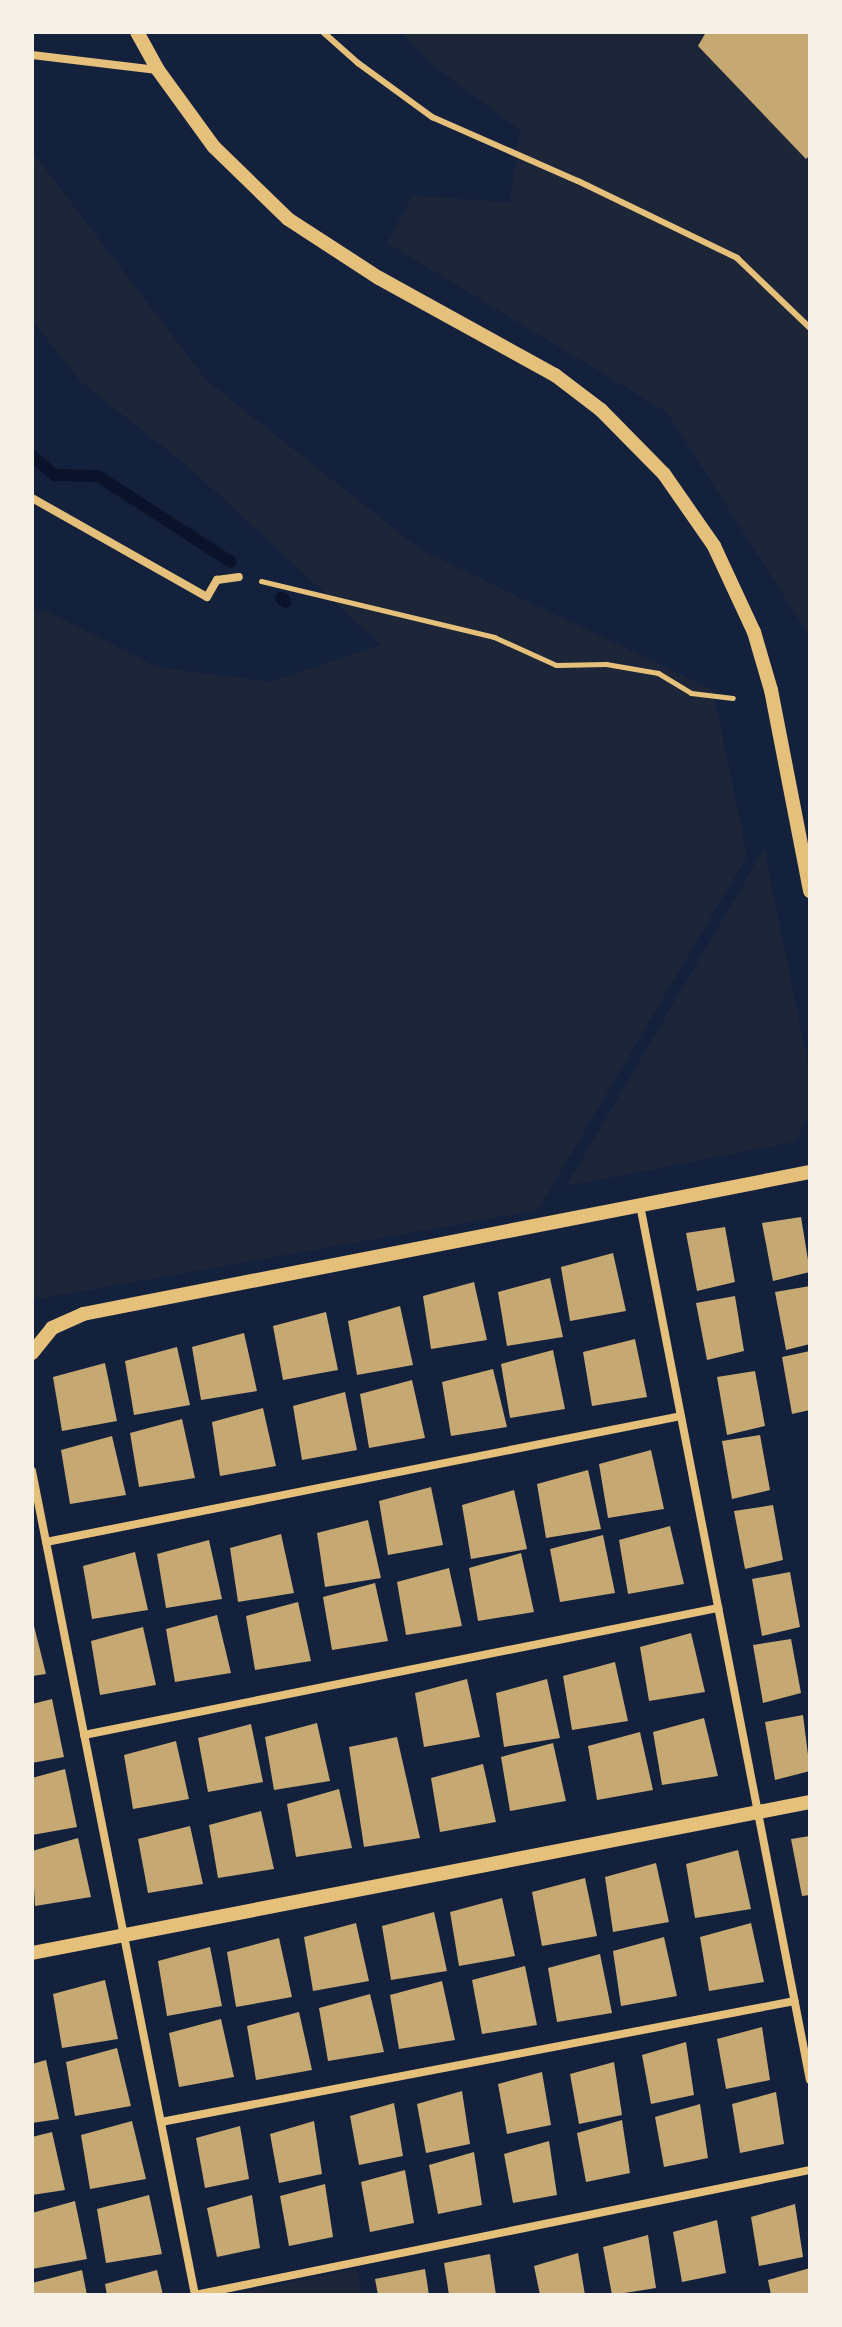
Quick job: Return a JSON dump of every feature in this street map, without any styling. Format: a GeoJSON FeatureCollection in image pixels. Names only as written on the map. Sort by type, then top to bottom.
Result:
{"type":"FeatureCollection","features":[{"type":"Feature","properties":{"kind":"street"},"geometry":{"type":"LineString","coordinates":[[137,32],[158,70],[214,147],[288,219],[367,271],[555,375],[601,410],[664,474],[714,546],[754,632],[771,690],[810,891]]}},
{"type":"Feature","properties":{"kind":"street"},"geometry":{"type":"LineString","coordinates":[[32,55],[158,70]]}},
{"type":"Feature","properties":{"kind":"street"},"geometry":{"type":"LineString","coordinates":[[32,498],[207,597],[217,580],[239,577]]}},
{"type":"Feature","properties":{"kind":"street"},"geometry":{"type":"LineString","coordinates":[[32,1353],[52,1328],[83,1314],[810,1172]]}},
{"type":"Feature","properties":{"kind":"street"},"geometry":{"type":"LineString","coordinates":[[640,1205],[810,2080]]}},
{"type":"Feature","properties":{"kind":"street"},"geometry":{"type":"LineString","coordinates":[[46,1542],[681,1416]]}},
{"type":"Feature","properties":{"kind":"street"},"geometry":{"type":"LineString","coordinates":[[32,1471],[195,2295],[810,2170]]}},
{"type":"Feature","properties":{"kind":"street"},"geometry":{"type":"LineString","coordinates":[[84,1735],[718,1608]]}},
{"type":"Feature","properties":{"kind":"street"},"geometry":{"type":"LineString","coordinates":[[32,1953],[810,1802]]}},
{"type":"Feature","properties":{"kind":"street"},"geometry":{"type":"LineString","coordinates":[[161,2122],[795,2001]]}},
{"type":"Feature","properties":{"kind":"lane"},"geometry":{"type":"LineString","coordinates":[[323,32],[358,63],[432,117],[578,181],[737,258],[810,328]]}},
{"type":"Feature","properties":{"kind":"path"},"geometry":{"type":"LineString","coordinates":[[279,584],[494,637],[556,665],[606,664],[632,668],[658,673],[691,693],[733,698]]}},
{"type":"Feature","properties":{"kind":"shaded area"},"geometry":{"type":"Polygon","coordinates":[[[400,32],[810,32],[810,637],[667,412],[387,243],[412,196],[510,202],[520,130],[430,63],[400,32]]]}},
{"type":"Feature","properties":{"kind":"shaded area"},"geometry":{"type":"Polygon","coordinates":[[[32,157],[37,158],[207,381],[421,550],[713,690],[747,856],[538,1210],[32,1300],[32,608],[48,612],[157,667],[271,682],[381,645],[190,468],[81,382],[32,320],[32,157]]]}},
{"type":"Feature","properties":{"kind":"shaded area"},"geometry":{"type":"Polygon","coordinates":[[[764,849],[810,1074],[810,1115],[794,1142],[566,1186],[764,849]]]}},
{"type":"Feature","properties":{"kind":"shaded area"},"geometry":{"type":"Polygon","coordinates":[[[357,2269],[362,2295],[230,2295],[357,2269]]]}},
{"type":"Feature","properties":{"kind":"building"},"geometry":{"type":"Polygon","coordinates":[[[706,32],[810,32],[810,155],[806,159],[698,46],[706,32]]]}},
{"type":"Feature","properties":{"kind":"building"},"geometry":{"type":"Polygon","coordinates":[[[801,1217],[810,1272],[773,1281],[762,1223],[801,1217]]]}},
{"type":"Feature","properties":{"kind":"building"},"geometry":{"type":"Polygon","coordinates":[[[725,1227],[735,1282],[697,1291],[686,1233],[725,1227]]]}},
{"type":"Feature","properties":{"kind":"building"},"geometry":{"type":"Polygon","coordinates":[[[613,1253],[626,1311],[570,1321],[561,1267],[613,1253]]]}},
{"type":"Feature","properties":{"kind":"building"},"geometry":{"type":"Polygon","coordinates":[[[550,1278],[563,1337],[507,1346],[498,1292],[550,1278]]]}},
{"type":"Feature","properties":{"kind":"building"},"geometry":{"type":"Polygon","coordinates":[[[474,1282],[487,1340],[431,1349],[423,1296],[474,1282]]]}},
{"type":"Feature","properties":{"kind":"building"},"geometry":{"type":"Polygon","coordinates":[[[810,1286],[810,1344],[786,1350],[775,1292],[810,1286]]]}},
{"type":"Feature","properties":{"kind":"building"},"geometry":{"type":"Polygon","coordinates":[[[735,1296],[744,1351],[707,1360],[696,1303],[735,1296]]]}},
{"type":"Feature","properties":{"kind":"building"},"geometry":{"type":"Polygon","coordinates":[[[400,1306],[413,1365],[357,1375],[348,1321],[400,1306]]]}},
{"type":"Feature","properties":{"kind":"building"},"geometry":{"type":"Polygon","coordinates":[[[326,1312],[338,1370],[283,1380],[273,1326],[326,1312]]]}},
{"type":"Feature","properties":{"kind":"building"},"geometry":{"type":"Polygon","coordinates":[[[244,1333],[257,1391],[201,1400],[192,1347],[244,1333]]]}},
{"type":"Feature","properties":{"kind":"building"},"geometry":{"type":"Polygon","coordinates":[[[635,1339],[647,1397],[592,1406],[583,1352],[635,1339]]]}},
{"type":"Feature","properties":{"kind":"building"},"geometry":{"type":"Polygon","coordinates":[[[177,1347],[190,1405],[134,1415],[125,1361],[177,1347]]]}},
{"type":"Feature","properties":{"kind":"building"},"geometry":{"type":"Polygon","coordinates":[[[553,1350],[565,1409],[510,1418],[501,1364],[553,1350]]]}},
{"type":"Feature","properties":{"kind":"building"},"geometry":{"type":"Polygon","coordinates":[[[810,1351],[810,1410],[792,1414],[782,1357],[810,1351]]]}},
{"type":"Feature","properties":{"kind":"building"},"geometry":{"type":"Polygon","coordinates":[[[105,1363],[117,1421],[62,1431],[53,1377],[105,1363]]]}},
{"type":"Feature","properties":{"kind":"building"},"geometry":{"type":"Polygon","coordinates":[[[493,1369],[507,1427],[451,1436],[442,1382],[493,1369]]]}},
{"type":"Feature","properties":{"kind":"building"},"geometry":{"type":"Polygon","coordinates":[[[755,1371],[765,1426],[727,1435],[717,1377],[755,1371]]]}},
{"type":"Feature","properties":{"kind":"building"},"geometry":{"type":"Polygon","coordinates":[[[412,1380],[425,1438],[369,1448],[360,1394],[412,1380]]]}},
{"type":"Feature","properties":{"kind":"building"},"geometry":{"type":"Polygon","coordinates":[[[345,1392],[357,1450],[302,1460],[293,1406],[345,1392]]]}},
{"type":"Feature","properties":{"kind":"building"},"geometry":{"type":"Polygon","coordinates":[[[263,1408],[276,1466],[220,1476],[212,1422],[263,1408]]]}},
{"type":"Feature","properties":{"kind":"building"},"geometry":{"type":"Polygon","coordinates":[[[182,1419],[195,1478],[139,1487],[130,1433],[182,1419]]]}},
{"type":"Feature","properties":{"kind":"building"},"geometry":{"type":"Polygon","coordinates":[[[760,1435],[770,1490],[732,1499],[722,1441],[760,1435]]]}},
{"type":"Feature","properties":{"kind":"building"},"geometry":{"type":"Polygon","coordinates":[[[112,1436],[126,1495],[70,1504],[61,1450],[112,1436]]]}},
{"type":"Feature","properties":{"kind":"building"},"geometry":{"type":"Polygon","coordinates":[[[651,1450],[664,1509],[608,1518],[599,1464],[651,1450]]]}},
{"type":"Feature","properties":{"kind":"building"},"geometry":{"type":"Polygon","coordinates":[[[588,1470],[601,1529],[546,1538],[537,1484],[588,1470]]]}},
{"type":"Feature","properties":{"kind":"building"},"geometry":{"type":"Polygon","coordinates":[[[431,1487],[443,1545],[388,1555],[379,1501],[431,1487]]]}},
{"type":"Feature","properties":{"kind":"building"},"geometry":{"type":"Polygon","coordinates":[[[514,1490],[527,1549],[471,1559],[462,1505],[514,1490]]]}},
{"type":"Feature","properties":{"kind":"building"},"geometry":{"type":"Polygon","coordinates":[[[773,1505],[783,1560],[745,1569],[734,1511],[773,1505]]]}},
{"type":"Feature","properties":{"kind":"building"},"geometry":{"type":"Polygon","coordinates":[[[368,1520],[381,1578],[325,1587],[317,1533],[368,1520]]]}},
{"type":"Feature","properties":{"kind":"building"},"geometry":{"type":"Polygon","coordinates":[[[670,1526],[684,1584],[628,1594],[619,1540],[670,1526]]]}},
{"type":"Feature","properties":{"kind":"building"},"geometry":{"type":"Polygon","coordinates":[[[281,1534],[294,1593],[238,1602],[230,1548],[281,1534]]]}},
{"type":"Feature","properties":{"kind":"building"},"geometry":{"type":"Polygon","coordinates":[[[603,1535],[615,1593],[560,1602],[550,1549],[603,1535]]]}},
{"type":"Feature","properties":{"kind":"building"},"geometry":{"type":"Polygon","coordinates":[[[209,1540],[222,1599],[166,1608],[157,1554],[209,1540]]]}},
{"type":"Feature","properties":{"kind":"building"},"geometry":{"type":"Polygon","coordinates":[[[135,1552],[148,1610],[92,1619],[83,1566],[135,1552]]]}},
{"type":"Feature","properties":{"kind":"building"},"geometry":{"type":"Polygon","coordinates":[[[521,1553],[534,1612],[478,1621],[469,1568],[521,1553]]]}},
{"type":"Feature","properties":{"kind":"building"},"geometry":{"type":"Polygon","coordinates":[[[449,1568],[462,1626],[406,1635],[397,1582],[449,1568]]]}},
{"type":"Feature","properties":{"kind":"building"},"geometry":{"type":"Polygon","coordinates":[[[790,1572],[800,1627],[762,1636],[752,1579],[790,1572]]]}},
{"type":"Feature","properties":{"kind":"building"},"geometry":{"type":"Polygon","coordinates":[[[375,1583],[388,1641],[332,1650],[323,1597],[375,1583]]]}},
{"type":"Feature","properties":{"kind":"building"},"geometry":{"type":"Polygon","coordinates":[[[298,1602],[311,1661],[255,1670],[246,1616],[298,1602]]]}},
{"type":"Feature","properties":{"kind":"building"},"geometry":{"type":"Polygon","coordinates":[[[217,1615],[231,1673],[175,1682],[166,1629],[217,1615]]]}},
{"type":"Feature","properties":{"kind":"building"},"geometry":{"type":"Polygon","coordinates":[[[32,1618],[46,1674],[32,1676],[32,1618]]]}},
{"type":"Feature","properties":{"kind":"building"},"geometry":{"type":"Polygon","coordinates":[[[143,1627],[156,1685],[100,1695],[91,1641],[143,1627]]]}},
{"type":"Feature","properties":{"kind":"building"},"geometry":{"type":"Polygon","coordinates":[[[691,1633],[705,1692],[649,1701],[640,1647],[691,1633]]]}},
{"type":"Feature","properties":{"kind":"building"},"geometry":{"type":"Polygon","coordinates":[[[791,1639],[801,1693],[763,1703],[753,1645],[791,1639]]]}},
{"type":"Feature","properties":{"kind":"building"},"geometry":{"type":"Polygon","coordinates":[[[615,1662],[628,1721],[572,1730],[563,1676],[615,1662]]]}},
{"type":"Feature","properties":{"kind":"building"},"geometry":{"type":"Polygon","coordinates":[[[467,1679],[480,1737],[424,1747],[415,1693],[467,1679]]]}},
{"type":"Feature","properties":{"kind":"building"},"geometry":{"type":"Polygon","coordinates":[[[547,1679],[560,1738],[504,1747],[496,1693],[547,1679]]]}},
{"type":"Feature","properties":{"kind":"building"},"geometry":{"type":"Polygon","coordinates":[[[52,1699],[64,1757],[32,1763],[32,1704],[52,1699]]]}},
{"type":"Feature","properties":{"kind":"building"},"geometry":{"type":"Polygon","coordinates":[[[803,1715],[810,1771],[775,1780],[765,1722],[803,1715]]]}},
{"type":"Feature","properties":{"kind":"building"},"geometry":{"type":"Polygon","coordinates":[[[704,1718],[718,1776],[662,1785],[653,1732],[704,1718]]]}},
{"type":"Feature","properties":{"kind":"building"},"geometry":{"type":"Polygon","coordinates":[[[317,1723],[330,1781],[274,1790],[265,1737],[317,1723]]]}},
{"type":"Feature","properties":{"kind":"building"},"geometry":{"type":"Polygon","coordinates":[[[251,1724],[263,1782],[208,1792],[198,1738],[251,1724]]]}},
{"type":"Feature","properties":{"kind":"building"},"geometry":{"type":"Polygon","coordinates":[[[640,1732],[653,1790],[597,1800],[588,1746],[640,1732]]]}},
{"type":"Feature","properties":{"kind":"building"},"geometry":{"type":"Polygon","coordinates":[[[397,1737],[420,1838],[364,1847],[349,1747],[397,1737]]]}},
{"type":"Feature","properties":{"kind":"building"},"geometry":{"type":"Polygon","coordinates":[[[176,1741],[189,1799],[133,1809],[124,1755],[176,1741]]]}},
{"type":"Feature","properties":{"kind":"building"},"geometry":{"type":"Polygon","coordinates":[[[553,1743],[566,1801],[510,1811],[501,1757],[553,1743]]]}},
{"type":"Feature","properties":{"kind":"building"},"geometry":{"type":"Polygon","coordinates":[[[483,1764],[496,1822],[440,1832],[431,1778],[483,1764]]]}},
{"type":"Feature","properties":{"kind":"building"},"geometry":{"type":"Polygon","coordinates":[[[65,1769],[77,1827],[32,1835],[32,1778],[65,1769]]]}},
{"type":"Feature","properties":{"kind":"building"},"geometry":{"type":"Polygon","coordinates":[[[339,1789],[352,1848],[296,1857],[287,1804],[339,1789]]]}},
{"type":"Feature","properties":{"kind":"building"},"geometry":{"type":"Polygon","coordinates":[[[261,1811],[274,1869],[218,1878],[209,1825],[261,1811]]]}},
{"type":"Feature","properties":{"kind":"building"},"geometry":{"type":"Polygon","coordinates":[[[190,1826],[203,1884],[148,1893],[138,1839],[190,1826]]]}},
{"type":"Feature","properties":{"kind":"building"},"geometry":{"type":"Polygon","coordinates":[[[810,1836],[810,1895],[802,1896],[791,1839],[810,1836]]]}},
{"type":"Feature","properties":{"kind":"building"},"geometry":{"type":"Polygon","coordinates":[[[78,1838],[91,1897],[35,1906],[32,1851],[78,1838]]]}},
{"type":"Feature","properties":{"kind":"building"},"geometry":{"type":"Polygon","coordinates":[[[738,1850],[751,1909],[695,1918],[686,1864],[738,1850]]]}},
{"type":"Feature","properties":{"kind":"building"},"geometry":{"type":"Polygon","coordinates":[[[656,1863],[669,1922],[613,1932],[605,1877],[656,1863]]]}},
{"type":"Feature","properties":{"kind":"building"},"geometry":{"type":"Polygon","coordinates":[[[585,1878],[597,1936],[542,1946],[532,1892],[585,1878]]]}},
{"type":"Feature","properties":{"kind":"building"},"geometry":{"type":"Polygon","coordinates":[[[502,1898],[515,1956],[459,1966],[450,1912],[502,1898]]]}},
{"type":"Feature","properties":{"kind":"building"},"geometry":{"type":"Polygon","coordinates":[[[434,1912],[447,1971],[391,1980],[382,1926],[434,1912]]]}},
{"type":"Feature","properties":{"kind":"building"},"geometry":{"type":"Polygon","coordinates":[[[356,1923],[369,1981],[313,1991],[304,1937],[356,1923]]]}},
{"type":"Feature","properties":{"kind":"building"},"geometry":{"type":"Polygon","coordinates":[[[751,1923],[764,1982],[709,1991],[700,1937],[751,1923]]]}},
{"type":"Feature","properties":{"kind":"building"},"geometry":{"type":"Polygon","coordinates":[[[664,1937],[677,1996],[621,2006],[613,1951],[664,1937]]]}},
{"type":"Feature","properties":{"kind":"building"},"geometry":{"type":"Polygon","coordinates":[[[279,1938],[292,1997],[236,2007],[227,1952],[279,1938]]]}},
{"type":"Feature","properties":{"kind":"building"},"geometry":{"type":"Polygon","coordinates":[[[210,1947],[222,2006],[167,2016],[158,1961],[210,1947]]]}},
{"type":"Feature","properties":{"kind":"building"},"geometry":{"type":"Polygon","coordinates":[[[600,1954],[612,2013],[557,2022],[548,1968],[600,1954]]]}},
{"type":"Feature","properties":{"kind":"building"},"geometry":{"type":"Polygon","coordinates":[[[525,1966],[537,2025],[482,2034],[472,1980],[525,1966]]]}},
{"type":"Feature","properties":{"kind":"building"},"geometry":{"type":"Polygon","coordinates":[[[105,1980],[118,2039],[62,2048],[53,1994],[105,1980]]]}},
{"type":"Feature","properties":{"kind":"building"},"geometry":{"type":"Polygon","coordinates":[[[442,1981],[455,2040],[399,2049],[390,1995],[442,1981]]]}},
{"type":"Feature","properties":{"kind":"building"},"geometry":{"type":"Polygon","coordinates":[[[370,1994],[384,2052],[328,2061],[319,2008],[370,1994]]]}},
{"type":"Feature","properties":{"kind":"building"},"geometry":{"type":"Polygon","coordinates":[[[299,2012],[312,2070],[256,2080],[247,2026],[299,2012]]]}},
{"type":"Feature","properties":{"kind":"building"},"geometry":{"type":"Polygon","coordinates":[[[221,2019],[234,2077],[179,2087],[169,2033],[221,2019]]]}},
{"type":"Feature","properties":{"kind":"building"},"geometry":{"type":"Polygon","coordinates":[[[762,2027],[770,2080],[726,2089],[717,2039],[762,2027]]]}},
{"type":"Feature","properties":{"kind":"building"},"geometry":{"type":"Polygon","coordinates":[[[686,2042],[694,2095],[651,2104],[642,2055],[686,2042]]]}},
{"type":"Feature","properties":{"kind":"building"},"geometry":{"type":"Polygon","coordinates":[[[117,2048],[131,2106],[75,2116],[66,2062],[117,2048]]]}},
{"type":"Feature","properties":{"kind":"building"},"geometry":{"type":"Polygon","coordinates":[[[46,2060],[59,2119],[32,2123],[32,2064],[46,2060]]]}},
{"type":"Feature","properties":{"kind":"building"},"geometry":{"type":"Polygon","coordinates":[[[614,2062],[622,2115],[579,2124],[570,2074],[614,2062]]]}},
{"type":"Feature","properties":{"kind":"building"},"geometry":{"type":"Polygon","coordinates":[[[542,2072],[551,2125],[507,2134],[498,2084],[542,2072]]]}},
{"type":"Feature","properties":{"kind":"building"},"geometry":{"type":"Polygon","coordinates":[[[462,2091],[470,2144],[426,2153],[417,2104],[462,2091]]]}},
{"type":"Feature","properties":{"kind":"building"},"geometry":{"type":"Polygon","coordinates":[[[776,2092],[784,2144],[740,2153],[732,2104],[776,2092]]]}},
{"type":"Feature","properties":{"kind":"building"},"geometry":{"type":"Polygon","coordinates":[[[394,2103],[403,2156],[359,2165],[350,2116],[394,2103]]]}},
{"type":"Feature","properties":{"kind":"building"},"geometry":{"type":"Polygon","coordinates":[[[700,2104],[708,2158],[664,2167],[655,2117],[700,2104]]]}},
{"type":"Feature","properties":{"kind":"building"},"geometry":{"type":"Polygon","coordinates":[[[622,2120],[630,2173],[586,2182],[577,2133],[622,2120]]]}},
{"type":"Feature","properties":{"kind":"building"},"geometry":{"type":"Polygon","coordinates":[[[132,2121],[146,2179],[90,2189],[81,2135],[132,2121]]]}},
{"type":"Feature","properties":{"kind":"building"},"geometry":{"type":"Polygon","coordinates":[[[314,2121],[322,2174],[279,2183],[270,2134],[314,2121]]]}},
{"type":"Feature","properties":{"kind":"building"},"geometry":{"type":"Polygon","coordinates":[[[240,2126],[249,2179],[205,2188],[196,2138],[240,2126]]]}},
{"type":"Feature","properties":{"kind":"building"},"geometry":{"type":"Polygon","coordinates":[[[52,2132],[65,2190],[32,2195],[32,2137],[52,2132]]]}},
{"type":"Feature","properties":{"kind":"building"},"geometry":{"type":"Polygon","coordinates":[[[549,2141],[557,2195],[513,2203],[504,2154],[549,2141]]]}},
{"type":"Feature","properties":{"kind":"building"},"geometry":{"type":"Polygon","coordinates":[[[474,2152],[482,2205],[438,2214],[429,2165],[474,2152]]]}},
{"type":"Feature","properties":{"kind":"building"},"geometry":{"type":"Polygon","coordinates":[[[405,2170],[414,2223],[370,2232],[361,2182],[405,2170]]]}},
{"type":"Feature","properties":{"kind":"building"},"geometry":{"type":"Polygon","coordinates":[[[325,2184],[333,2237],[289,2246],[280,2196],[325,2184]]]}},
{"type":"Feature","properties":{"kind":"building"},"geometry":{"type":"Polygon","coordinates":[[[149,2195],[162,2254],[106,2263],[97,2209],[149,2195]]]}},
{"type":"Feature","properties":{"kind":"building"},"geometry":{"type":"Polygon","coordinates":[[[252,2195],[260,2248],[217,2257],[207,2208],[252,2195]]]}},
{"type":"Feature","properties":{"kind":"building"},"geometry":{"type":"Polygon","coordinates":[[[75,2201],[87,2259],[32,2269],[32,2213],[75,2201]]]}},
{"type":"Feature","properties":{"kind":"building"},"geometry":{"type":"Polygon","coordinates":[[[795,2204],[803,2257],[759,2266],[751,2217],[795,2204]]]}},
{"type":"Feature","properties":{"kind":"building"},"geometry":{"type":"Polygon","coordinates":[[[717,2220],[726,2273],[682,2282],[673,2232],[717,2220]]]}},
{"type":"Feature","properties":{"kind":"building"},"geometry":{"type":"Polygon","coordinates":[[[648,2235],[656,2288],[612,2295],[603,2247],[648,2235]]]}},
{"type":"Feature","properties":{"kind":"building"},"geometry":{"type":"Polygon","coordinates":[[[578,2253],[585,2295],[540,2295],[534,2266],[578,2253]]]}},
{"type":"Feature","properties":{"kind":"building"},"geometry":{"type":"Polygon","coordinates":[[[490,2254],[496,2295],[449,2295],[444,2263],[490,2254]]]}},
{"type":"Feature","properties":{"kind":"building"},"geometry":{"type":"Polygon","coordinates":[[[810,2268],[810,2295],[771,2295],[768,2280],[810,2268]]]}},
{"type":"Feature","properties":{"kind":"building"},"geometry":{"type":"Polygon","coordinates":[[[425,2269],[429,2295],[378,2295],[375,2279],[425,2269]]]}},
{"type":"Feature","properties":{"kind":"building"},"geometry":{"type":"Polygon","coordinates":[[[82,2270],[87,2295],[32,2295],[32,2283],[82,2270]]]}},
{"type":"Feature","properties":{"kind":"building"},"geometry":{"type":"Polygon","coordinates":[[[157,2270],[163,2295],[107,2295],[105,2284],[157,2270]]]}},
{"type":"Feature","properties":{"kind":"waterway"},"geometry":{"type":"LineString","coordinates":[[32,456],[55,475],[98,476],[231,562]]}},
{"type":"Feature","properties":{"kind":"waterway"},"geometry":{"type":"LineString","coordinates":[[281,598],[286,602]]}}]}
